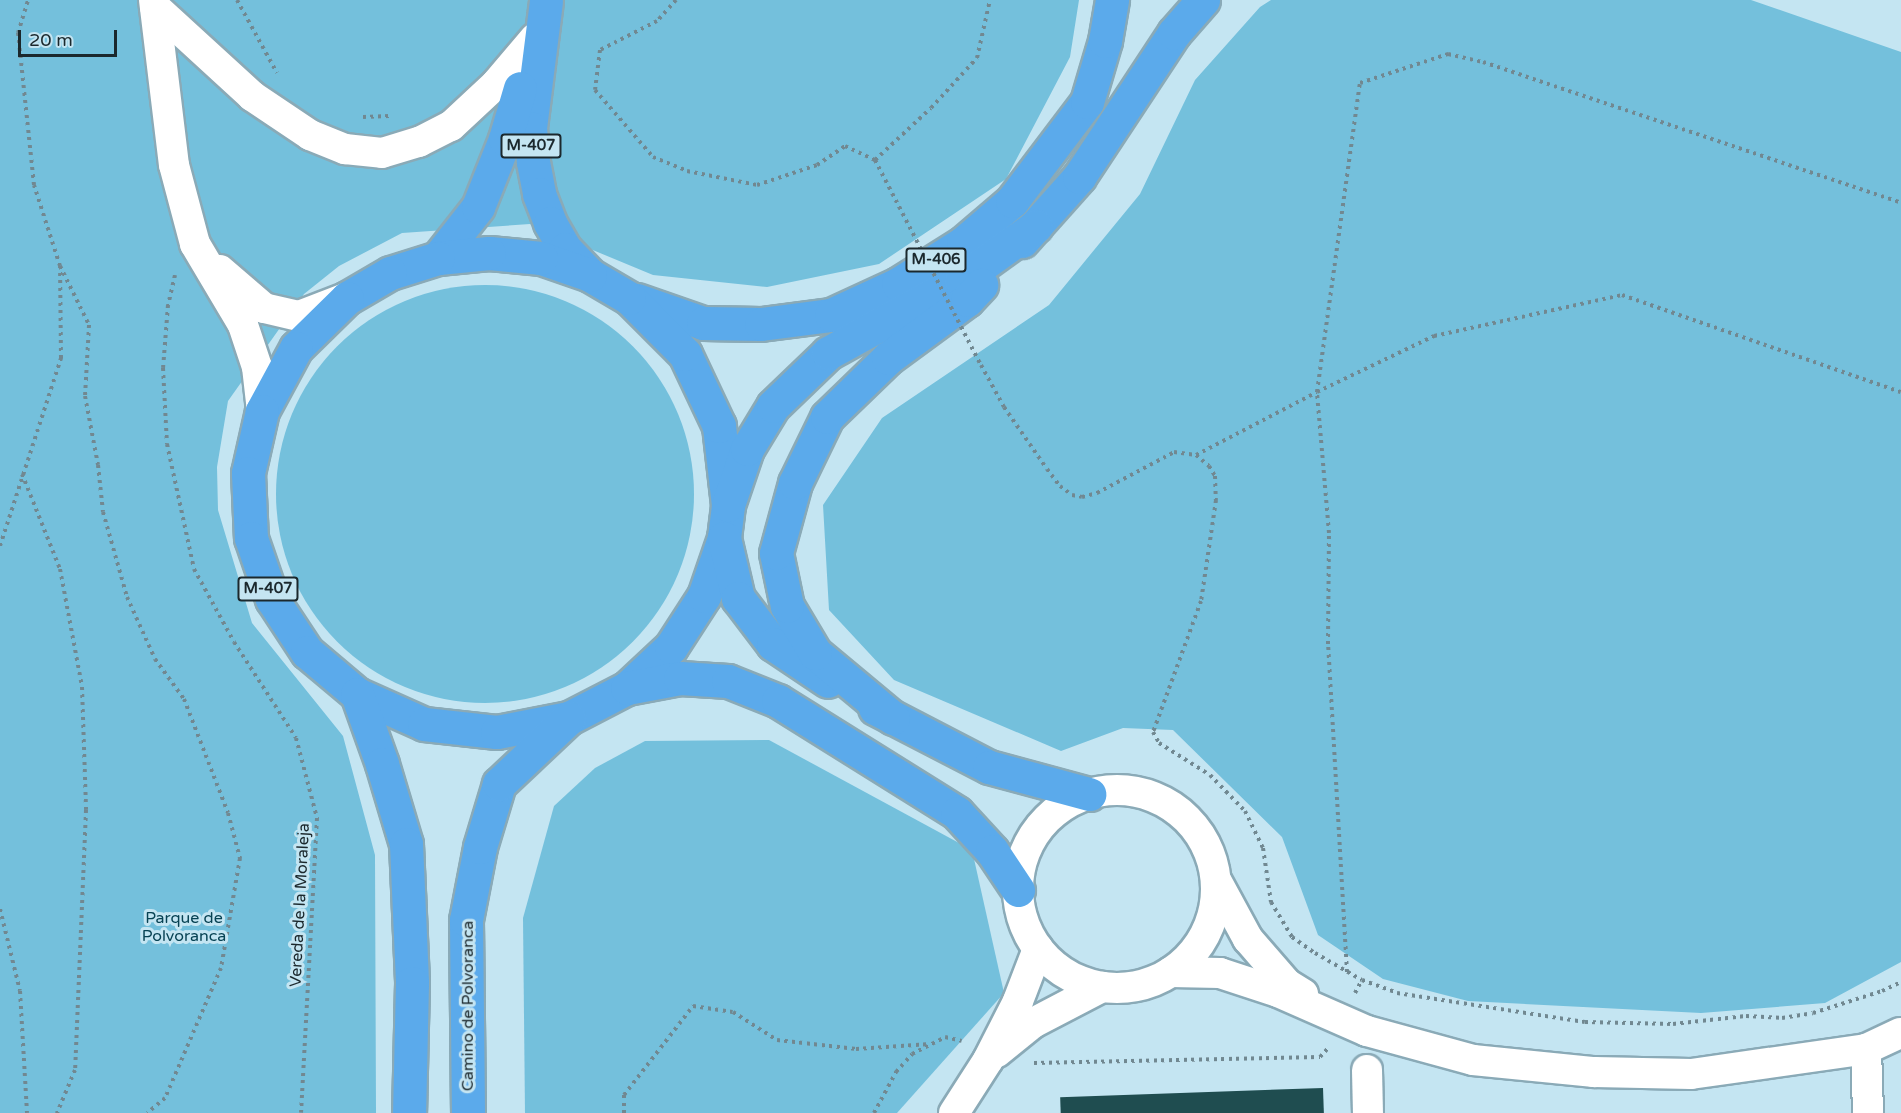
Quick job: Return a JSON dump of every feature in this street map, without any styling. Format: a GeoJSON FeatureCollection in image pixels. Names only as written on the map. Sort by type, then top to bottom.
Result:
{"type":"FeatureCollection","features":[{"type":"Feature","properties":{"kind":"highway","name":"M-407"},"geometry":{"type":"LineString","coordinates":[[546,0],[530,128],[533,162],[539,194],[550,223],[565,249],[590,275]]}},
{"type":"Feature","properties":{"kind":"highway","name":"M-407"},"geometry":{"type":"LineString","coordinates":[[438,258],[478,207],[505,139],[546,0]]}},
{"type":"Feature","properties":{"kind":"highway","name":"M-406"},"geometry":{"type":"LineString","coordinates":[[629,298],[703,323],[761,324],[831,315],[898,284],[963,243],[1012,201],[1087,102],[1106,41],[1112,0]]}},
{"type":"Feature","properties":{"kind":"highway","name":"M-406"},"geometry":{"type":"LineString","coordinates":[[893,718],[815,653],[787,606],[776,553],[795,483],[827,417],[888,358],[967,300],[1079,177],[1174,33],[1203,0]]}},
{"type":"Feature","properties":{"kind":"highway","name":"M-406"},"geometry":{"type":"LineString","coordinates":[[728,505],[747,449],[773,406],[828,353],[961,280],[1036,225]]}},
{"type":"Feature","properties":{"kind":"highway","name":"M-407"},"geometry":{"type":"LineString","coordinates":[[489,252],[541,258],[590,275],[629,298],[685,354],[719,426],[728,505],[723,538],[704,596],[671,646],[627,688],[569,718],[497,732],[424,724],[357,694],[307,652],[272,599],[251,538],[248,473],[262,411],[296,348],[347,298],[390,273],[438,258],[489,252]]}},
{"type":"Feature","properties":{"kind":"highway"},"geometry":{"type":"LineString","coordinates":[[723,538],[738,598],[773,644],[841,690],[989,767],[1089,794]]}},
{"type":"Feature","properties":{"kind":"highway"},"geometry":{"type":"LineString","coordinates":[[627,688],[680,678],[728,681],[778,701],[957,813],[992,851],[1018,890]]}},
{"type":"Feature","properties":{"kind":"highway"},"geometry":{"type":"LineString","coordinates":[[357,694],[382,764],[406,844],[412,983],[409,1113]]}},
{"type":"Feature","properties":{"kind":"highway","name":"Camino de Polvoranca"},"geometry":{"type":"LineString","coordinates":[[468,1113],[466,920],[480,847],[499,784],[569,718]]}},
{"type":"Feature","properties":{"kind":"street"},"geometry":{"type":"LineString","coordinates":[[154,4],[252,96],[310,135],[345,149],[382,153],[419,142],[451,126],[496,84],[535,38]]}},
{"type":"Feature","properties":{"kind":"street"},"geometry":{"type":"LineString","coordinates":[[154,4],[174,165],[194,238],[243,325],[257,368],[262,411]]}},
{"type":"Feature","properties":{"kind":"street"},"geometry":{"type":"LineString","coordinates":[[194,238],[264,308],[299,316],[347,298]]}},
{"type":"Feature","properties":{"kind":"street"},"geometry":{"type":"LineString","coordinates":[[1217,882],[1215,908],[1206,933],[1191,955],[1171,972],[1149,982],[1126,987],[1102,987],[1056,967],[1038,949],[1023,921],[1018,890],[1023,858],[1038,830],[1060,807],[1089,794],[1118,789],[1148,794],[1174,807],[1196,827],[1210,853],[1217,882],[1248,939],[1287,984],[1343,1020]]}},
{"type":"Feature","properties":{"kind":"street"},"geometry":{"type":"LineString","coordinates":[[954,1113],[988,1060],[1018,1001],[1038,949]]}},
{"type":"Feature","properties":{"kind":"street"},"geometry":{"type":"LineString","coordinates":[[1171,972],[1220,973],[1278,992],[1367,1031],[1473,1060],[1594,1072],[1691,1074],[1866,1049],[1901,1033]]}},
{"type":"Feature","properties":{"kind":"street"},"geometry":{"type":"LineString","coordinates":[[988,1060],[1032,1023],[1102,987]]}},
{"type":"Feature","properties":{"kind":"street"},"geometry":{"type":"LineString","coordinates":[[1866,1049],[1868,1113]]}},
{"type":"Feature","properties":{"kind":"street"},"geometry":{"type":"LineString","coordinates":[[1367,1070],[1368,1113]]}},
{"type":"Feature","properties":{"kind":"path"},"geometry":{"type":"LineString","coordinates":[[28,0],[18,33],[34,185],[60,266],[89,325],[85,396],[99,465],[103,512],[127,597],[155,659],[184,699],[228,813],[240,858],[221,968],[165,1098],[147,1113]]}},
{"type":"Feature","properties":{"kind":"path"},"geometry":{"type":"LineString","coordinates":[[237,0],[280,80]]}},
{"type":"Feature","properties":{"kind":"path"},"geometry":{"type":"LineString","coordinates":[[676,0],[657,21],[600,50],[595,90],[653,157],[687,171],[757,185],[817,165],[845,146],[875,160],[1004,407],[1060,486],[1072,495],[1082,497],[1097,493],[1174,452],[1196,455],[1209,466],[1215,476],[1216,500],[1201,601],[1153,732],[1159,743],[1210,775],[1245,811],[1263,848],[1271,902],[1292,937],[1362,980]]}},
{"type":"Feature","properties":{"kind":"path"},"geometry":{"type":"LineString","coordinates":[[875,160],[931,108],[977,58],[990,0]]}},
{"type":"Feature","properties":{"kind":"path"},"geometry":{"type":"LineString","coordinates":[[1347,972],[1328,644],[1329,533],[1317,392],[1360,83],[1448,54],[1484,62],[1901,203]]}},
{"type":"Feature","properties":{"kind":"path"},"geometry":{"type":"LineString","coordinates":[[359,117],[400,116]]}},
{"type":"Feature","properties":{"kind":"path","name":"Vereda de la Moraleja"},"geometry":{"type":"LineString","coordinates":[[194,238],[183,247],[168,305],[163,368],[167,444],[194,569],[234,642],[296,738],[317,818],[301,1113]]}},
{"type":"Feature","properties":{"kind":"path"},"geometry":{"type":"LineString","coordinates":[[0,546],[61,358],[60,266]]}},
{"type":"Feature","properties":{"kind":"path"},"geometry":{"type":"LineString","coordinates":[[1196,455],[1317,392],[1434,336],[1622,295],[1901,392]]}},
{"type":"Feature","properties":{"kind":"path"},"geometry":{"type":"LineString","coordinates":[[22,474],[60,569],[82,687],[86,810],[75,1070],[57,1113]]}},
{"type":"Feature","properties":{"kind":"path"},"geometry":{"type":"LineString","coordinates":[[0,909],[20,991],[27,1113]]}},
{"type":"Feature","properties":{"kind":"path"},"geometry":{"type":"LineString","coordinates":[[624,1113],[624,1095],[693,1006],[733,1012],[777,1040],[856,1049],[933,1044]]}},
{"type":"Feature","properties":{"kind":"green space","name":"Parque de Polvoranca"},"geometry":{"type":"Polygon","coordinates":[[[0,0],[1079,0],[1070,57],[1006,179],[879,264],[767,287],[653,275],[530,224],[402,233],[339,266],[304,294],[228,401],[217,467],[218,510],[252,623],[343,736],[375,855],[376,1113],[0,1113],[0,0]]]}},
{"type":"Feature","properties":{"kind":"green space"},"geometry":{"type":"Polygon","coordinates":[[[1271,0],[1751,0],[1901,52],[1901,962],[1825,1003],[1701,1013],[1468,1001],[1383,979],[1318,935],[1282,837],[1173,730],[1123,728],[1061,751],[894,680],[829,610],[823,505],[882,418],[1049,305],[1140,194],[1195,80],[1260,7],[1271,0]]]}},
{"type":"Feature","properties":{"kind":"green space"},"geometry":{"type":"Polygon","coordinates":[[[485,285],[526,289],[565,301],[601,320],[633,346],[659,378],[678,414],[690,453],[694,494],[690,535],[678,574],[659,610],[633,642],[601,668],[565,687],[526,699],[485,703],[444,699],[405,687],[369,668],[337,642],[311,610],[292,574],[280,535],[276,494],[280,453],[292,414],[311,378],[337,346],[369,320],[405,301],[444,289],[485,285]]]}},
{"type":"Feature","properties":{"kind":"green space"},"geometry":{"type":"Polygon","coordinates":[[[769,740],[972,850],[1004,993],[897,1113],[525,1113],[523,918],[554,806],[595,768],[645,741],[769,740]]]}},
{"type":"Feature","properties":{"kind":"building"},"geometry":{"type":"Polygon","coordinates":[[[1323,1088],[1324,1113],[1061,1113],[1060,1097],[1323,1088]]]}}]}
